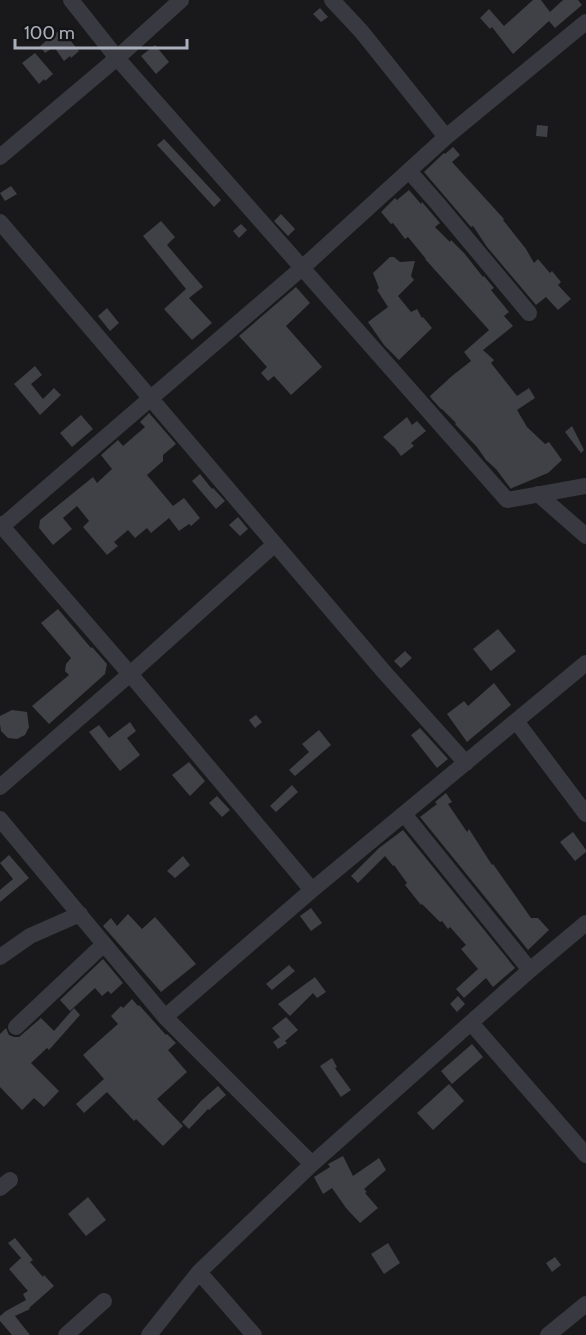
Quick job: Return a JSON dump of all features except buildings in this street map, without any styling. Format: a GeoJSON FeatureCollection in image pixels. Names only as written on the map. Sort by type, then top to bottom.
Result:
{"type":"FeatureCollection","features":[{"type":"Feature","properties":{"kind":"street"},"geometry":{"type":"LineString","coordinates":[[71,0],[117,58],[507,500],[586,486]]}},
{"type":"Feature","properties":{"kind":"street"},"geometry":{"type":"LineString","coordinates":[[0,157],[117,58],[181,0]]}},
{"type":"Feature","properties":{"kind":"street"},"geometry":{"type":"LineString","coordinates":[[332,0],[446,137]]}},
{"type":"Feature","properties":{"kind":"street"},"geometry":{"type":"LineString","coordinates":[[312,890],[130,674],[1,526],[302,268],[446,137],[586,22]]}},
{"type":"Feature","properties":{"kind":"street"},"geometry":{"type":"LineString","coordinates":[[409,171],[529,313]]}},
{"type":"Feature","properties":{"kind":"street"},"geometry":{"type":"LineString","coordinates":[[0,222],[385,673],[466,763]]}},
{"type":"Feature","properties":{"kind":"street"},"geometry":{"type":"LineString","coordinates":[[538,494],[586,536]]}},
{"type":"Feature","properties":{"kind":"street"},"geometry":{"type":"LineString","coordinates":[[0,787],[275,544]]}},
{"type":"Feature","properties":{"kind":"street"},"geometry":{"type":"LineString","coordinates":[[165,1017],[312,890],[586,663]]}},
{"type":"Feature","properties":{"kind":"street"},"geometry":{"type":"LineString","coordinates":[[516,721],[586,814]]}},
{"type":"Feature","properties":{"kind":"street"},"geometry":{"type":"LineString","coordinates":[[404,814],[530,970]]}},
{"type":"Feature","properties":{"kind":"street"},"geometry":{"type":"LineString","coordinates":[[0,819],[165,1017],[312,1164]]}},
{"type":"Feature","properties":{"kind":"street"},"geometry":{"type":"LineString","coordinates":[[0,957],[30,936],[80,914]]}},
{"type":"Feature","properties":{"kind":"street"},"geometry":{"type":"LineString","coordinates":[[149,1335],[199,1272],[312,1164],[586,923]]}},
{"type":"Feature","properties":{"kind":"street"},"geometry":{"type":"LineString","coordinates":[[16,1027],[105,944]]}},
{"type":"Feature","properties":{"kind":"street"},"geometry":{"type":"LineString","coordinates":[[471,1023],[586,1155]]}},
{"type":"Feature","properties":{"kind":"street"},"geometry":{"type":"LineString","coordinates":[[199,1272],[254,1335]]}},
{"type":"Feature","properties":{"kind":"street"},"geometry":{"type":"LineString","coordinates":[[66,1335],[104,1301]]}},
{"type":"Feature","properties":{"kind":"street"},"geometry":{"type":"LineString","coordinates":[[548,1335],[586,1304]]}}]}
